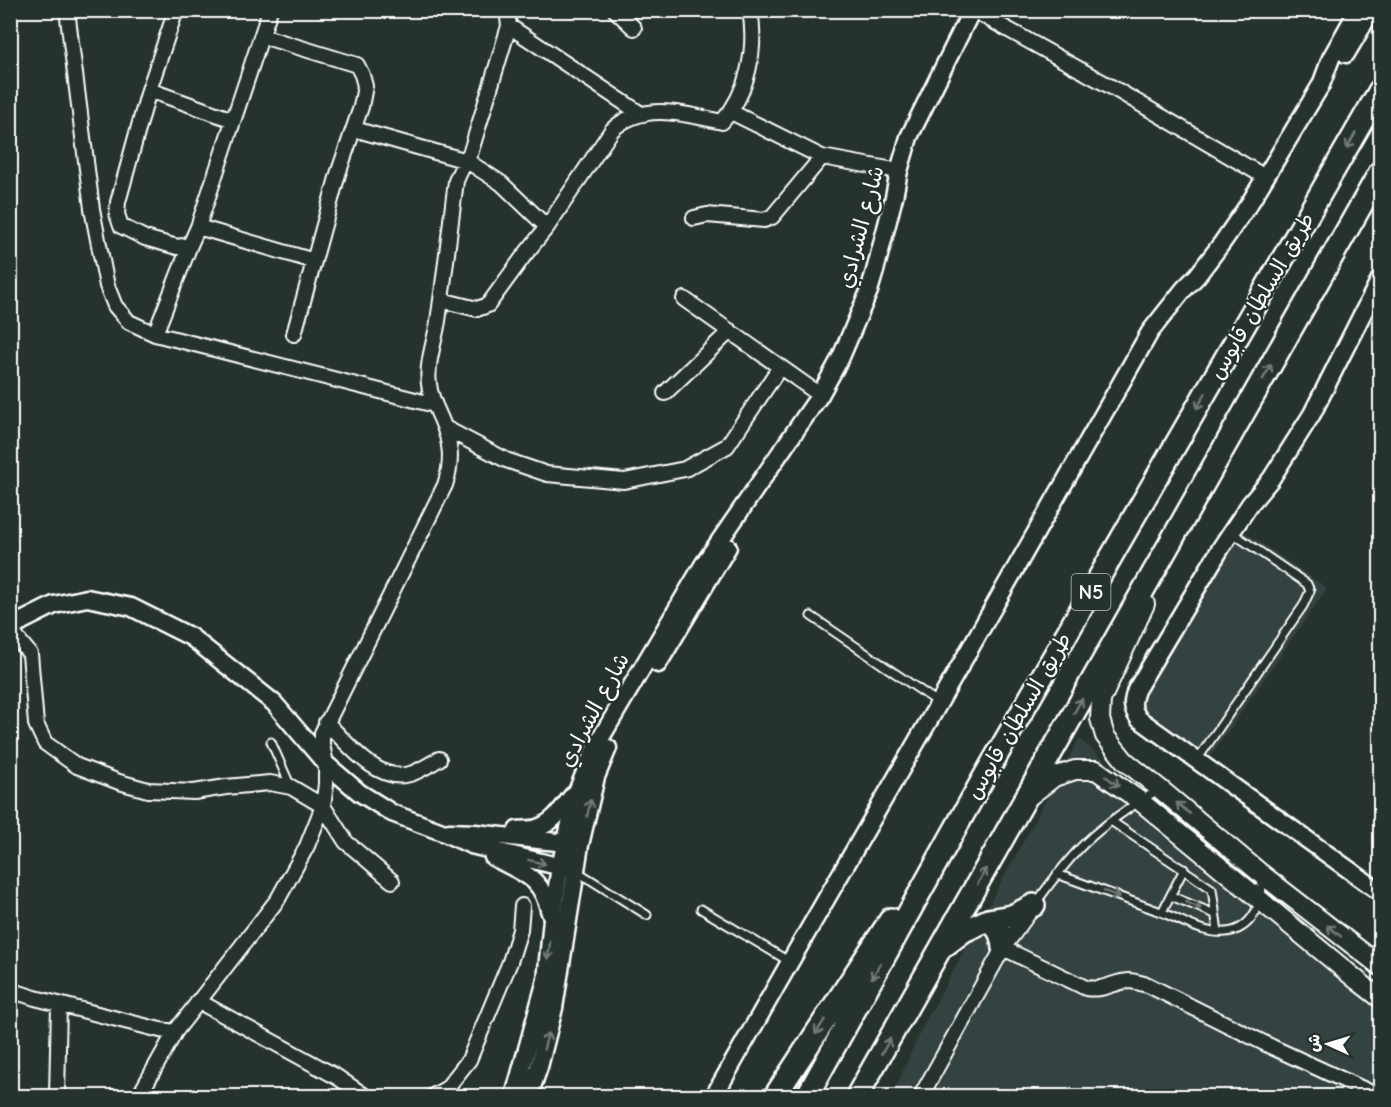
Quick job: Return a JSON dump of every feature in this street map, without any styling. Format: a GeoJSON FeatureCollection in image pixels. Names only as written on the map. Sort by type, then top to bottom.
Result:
{"type":"FeatureCollection","features":[{"type":"Feature","properties":{"kind":"highway","name":"طريق السلطان قابوس"},"geometry":{"type":"LineString","coordinates":[[807,1096],[979,786],[1380,90]]}},
{"type":"Feature","properties":{"kind":"highway","name":"طريق السلطان قابوس"},"geometry":{"type":"LineString","coordinates":[[857,1096],[1380,172]]}},
{"type":"Feature","properties":{"kind":"highway"},"geometry":{"type":"LineString","coordinates":[[775,1096],[979,786]]}},
{"type":"Feature","properties":{"kind":"highway"},"geometry":{"type":"LineString","coordinates":[[941,948],[964,932],[988,920],[1012,916],[1034,905]]}},
{"type":"Feature","properties":{"kind":"highway"},"geometry":{"type":"LineString","coordinates":[[988,920],[997,927],[1003,948]]}},
{"type":"Feature","properties":{"kind":"main road"},"geometry":{"type":"LineString","coordinates":[[1198,494],[1101,700],[1100,719],[1105,736],[1125,761],[1259,872],[1380,966]]}},
{"type":"Feature","properties":{"kind":"main road"},"geometry":{"type":"LineString","coordinates":[[1025,801],[1054,777],[1075,770],[1096,770],[1140,801],[1380,998]]}},
{"type":"Feature","properties":{"kind":"street"},"geometry":{"type":"LineString","coordinates":[[67,10],[93,209],[107,286],[115,306],[129,322],[155,334],[435,405]]}},
{"type":"Feature","properties":{"kind":"street"},"geometry":{"type":"LineString","coordinates":[[176,10],[149,90],[118,202],[117,214],[121,226],[144,238],[177,247],[190,244]]}},
{"type":"Feature","properties":{"kind":"street"},"geometry":{"type":"LineString","coordinates":[[155,334],[198,227],[270,10]]}},
{"type":"Feature","properties":{"kind":"street"},"geometry":{"type":"LineString","coordinates":[[139,1096],[175,1032],[278,899],[307,846],[323,806],[326,764],[322,733],[326,722],[446,485],[451,454],[445,428],[429,384],[430,363],[441,300],[456,181],[471,151],[509,26],[507,10]]}},
{"type":"Feature","properties":{"kind":"street"},"geometry":{"type":"LineString","coordinates":[[615,10],[634,28]]}},
{"type":"Feature","properties":{"kind":"street"},"geometry":{"type":"LineString","coordinates":[[441,300],[477,309],[488,304],[548,227],[612,130],[621,122],[641,114],[680,112],[722,122],[731,112],[747,78],[752,54],[753,28],[750,10]]}},
{"type":"Feature","properties":{"kind":"street"},"geometry":{"type":"LineString","coordinates":[[973,10],[1115,89],[1265,177]]}},
{"type":"Feature","properties":{"kind":"street","name":"شارع الشرادي"},"geometry":{"type":"LineString","coordinates":[[529,1096],[554,1008],[578,789],[596,746],[703,565],[820,395],[841,357],[869,291],[909,137],[973,10]]}},
{"type":"Feature","properties":{"kind":"street"},"geometry":{"type":"LineString","coordinates":[[714,1096],[1150,332],[1222,243],[1321,85],[1331,58],[1360,16],[1372,10]]}},
{"type":"Feature","properties":{"kind":"street"},"geometry":{"type":"LineString","coordinates":[[1360,16],[1368,23],[1380,14]]}},
{"type":"Feature","properties":{"kind":"street"},"geometry":{"type":"LineString","coordinates":[[509,26],[641,114]]}},
{"type":"Feature","properties":{"kind":"street"},"geometry":{"type":"LineString","coordinates":[[262,36],[357,65],[365,86],[361,107],[338,174],[294,334]]}},
{"type":"Feature","properties":{"kind":"street"},"geometry":{"type":"LineString","coordinates":[[149,90],[233,120]]}},
{"type":"Feature","properties":{"kind":"street"},"geometry":{"type":"LineString","coordinates":[[731,112],[822,157],[899,171]]}},
{"type":"Feature","properties":{"kind":"street"},"geometry":{"type":"LineString","coordinates":[[354,129],[467,161],[501,183],[548,227]]}},
{"type":"Feature","properties":{"kind":"street"},"geometry":{"type":"LineString","coordinates":[[694,218],[707,215],[764,220],[772,217],[822,157]]}},
{"type":"Feature","properties":{"kind":"street"},"geometry":{"type":"LineString","coordinates":[[198,227],[314,261]]}},
{"type":"Feature","properties":{"kind":"street"},"geometry":{"type":"LineString","coordinates":[[1380,279],[1311,414],[1271,479],[1250,504],[1232,532],[1141,681],[1133,699],[1133,711],[1139,719],[1380,892]]}},
{"type":"Feature","properties":{"kind":"street"},"geometry":{"type":"LineString","coordinates":[[684,299],[820,395]]}},
{"type":"Feature","properties":{"kind":"street"},"geometry":{"type":"LineString","coordinates":[[665,393],[730,332]]}},
{"type":"Feature","properties":{"kind":"street"},"geometry":{"type":"LineString","coordinates":[[445,428],[506,460],[547,474],[624,481],[685,469],[727,446],[780,367]]}},
{"type":"Feature","properties":{"kind":"street","name":"شارع الشرادي"},"geometry":{"type":"LineString","coordinates":[[573,844],[605,753],[783,449]]}},
{"type":"Feature","properties":{"kind":"street"},"geometry":{"type":"LineString","coordinates":[[392,881],[346,842],[323,806],[291,787],[270,783],[194,792],[148,790],[77,766],[45,743],[36,724],[30,654],[11,631],[22,621],[54,604],[87,598],[131,607],[191,637],[274,703],[326,764],[360,793],[381,806],[404,818],[442,832],[473,839],[568,869]]}},
{"type":"Feature","properties":{"kind":"street"},"geometry":{"type":"LineString","coordinates":[[326,722],[370,765],[391,775],[409,775],[439,759]]}},
{"type":"Feature","properties":{"kind":"street"},"geometry":{"type":"LineString","coordinates":[[473,839],[536,829],[556,816],[578,789]]}},
{"type":"Feature","properties":{"kind":"street"},"geometry":{"type":"LineString","coordinates":[[473,839],[573,844]]}},
{"type":"Feature","properties":{"kind":"street"},"geometry":{"type":"LineString","coordinates":[[473,839],[534,879],[545,894],[552,919]]}},
{"type":"Feature","properties":{"kind":"street","name":"شارع الشرادي"},"geometry":{"type":"LineString","coordinates":[[514,1096],[546,980],[552,919],[568,869]]}},
{"type":"Feature","properties":{"kind":"street"},"geometry":{"type":"LineString","coordinates":[[921,1096],[1003,948],[1034,905]]}},
{"type":"Feature","properties":{"kind":"street"},"geometry":{"type":"LineString","coordinates":[[433,1096],[446,1089],[469,1060],[510,962],[520,930],[522,906]]}},
{"type":"Feature","properties":{"kind":"street"},"geometry":{"type":"LineString","coordinates":[[1003,948],[1086,988],[1098,990],[1130,981],[1148,985],[1272,1047],[1378,1096]]}},
{"type":"Feature","properties":{"kind":"street"},"geometry":{"type":"LineString","coordinates":[[10,990],[175,1032]]}},
{"type":"Feature","properties":{"kind":"street"},"geometry":{"type":"LineString","coordinates":[[198,1001],[337,1077],[365,1096]]}},
{"type":"Feature","properties":{"kind":"street"},"geometry":{"type":"LineString","coordinates":[[57,1096],[58,1004]]}},
{"type":"Feature","properties":{"kind":"lane"},"geometry":{"type":"LineString","coordinates":[[1197,760],[1303,606],[1310,591],[1307,584],[1232,532]]}},
{"type":"Feature","properties":{"kind":"lane"},"geometry":{"type":"LineString","coordinates":[[811,616],[939,703]]}},
{"type":"Feature","properties":{"kind":"lane"},"geometry":{"type":"LineString","coordinates":[[271,742],[291,787]]}},
{"type":"Feature","properties":{"kind":"lane"},"geometry":{"type":"LineString","coordinates":[[1034,905],[1082,845],[1125,810],[1160,789]]}},
{"type":"Feature","properties":{"kind":"lane"},"geometry":{"type":"LineString","coordinates":[[1111,821],[1212,889],[1218,932]]}},
{"type":"Feature","properties":{"kind":"lane"},"geometry":{"type":"LineString","coordinates":[[568,869],[646,915]]}},
{"type":"Feature","properties":{"kind":"lane"},"geometry":{"type":"LineString","coordinates":[[1162,912],[1184,869]]}},
{"type":"Feature","properties":{"kind":"lane"},"geometry":{"type":"LineString","coordinates":[[1057,874],[1209,931],[1227,932],[1244,926],[1255,914],[1262,886],[1259,872]]}},
{"type":"Feature","properties":{"kind":"lane"},"geometry":{"type":"LineString","coordinates":[[1170,896],[1215,914]]}},
{"type":"Feature","properties":{"kind":"lane"},"geometry":{"type":"LineString","coordinates":[[701,909],[790,962]]}},
{"type":"Feature","properties":{"kind":"shaded area"},"geometry":{"type":"Polygon","coordinates":[[[1230,522],[1327,588],[1213,753],[1199,768],[1122,706],[1230,522]]]}},
{"type":"Feature","properties":{"kind":"shaded area"},"geometry":{"type":"Polygon","coordinates":[[[1079,739],[1192,833],[1380,982],[1380,1096],[892,1096],[921,1030],[1079,739]]]}}]}
